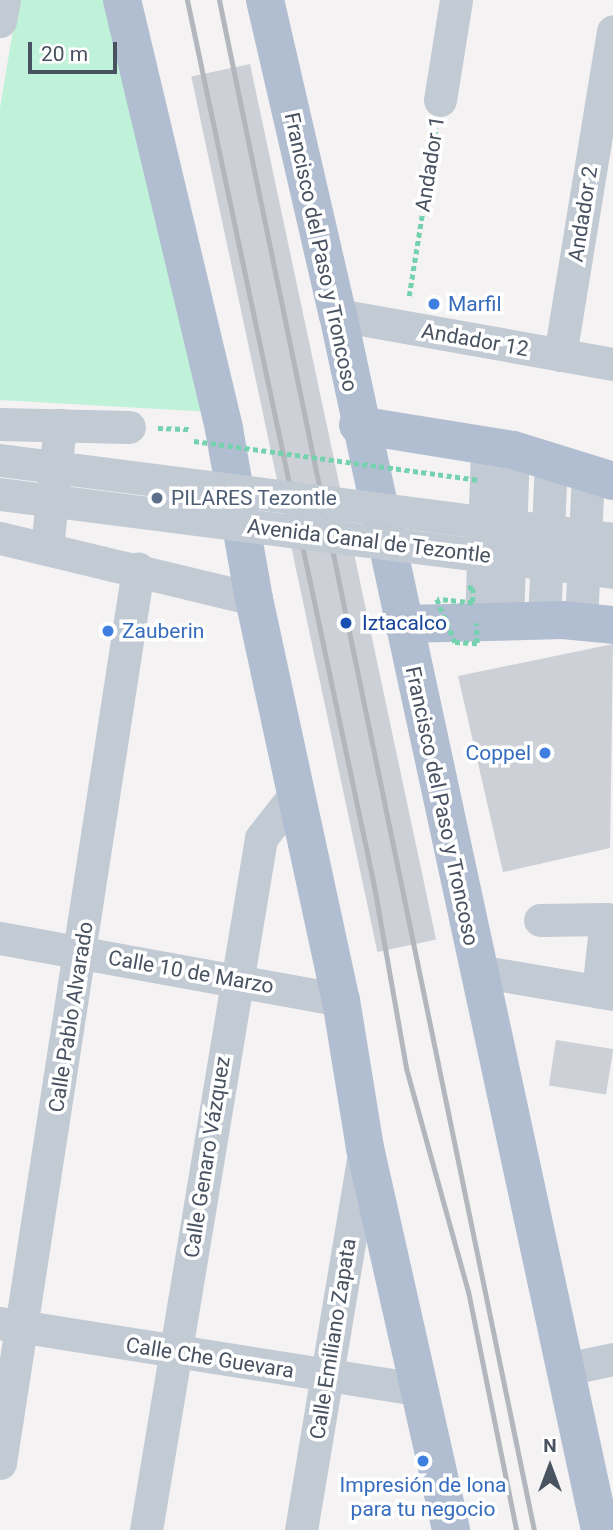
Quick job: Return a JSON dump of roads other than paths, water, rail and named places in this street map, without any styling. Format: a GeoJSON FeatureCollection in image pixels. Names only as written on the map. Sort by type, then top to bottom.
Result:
{"type":"FeatureCollection","features":[{"type":"Feature","properties":{"kind":"main road"},"geometry":{"type":"LineString","coordinates":[[121,0],[224,429],[254,599],[341,1000],[365,1148],[452,1530]]}},
{"type":"Feature","properties":{"kind":"main road","name":"Francisco del Paso y Troncoso"},"geometry":{"type":"LineString","coordinates":[[265,0],[338,315],[358,425],[600,1530]]}},
{"type":"Feature","properties":{"kind":"main road"},"geometry":{"type":"LineString","coordinates":[[358,425],[493,459],[551,462],[600,477]]}},
{"type":"Feature","properties":{"kind":"main road"},"geometry":{"type":"LineString","coordinates":[[403,624],[534,622]]}},
{"type":"Feature","properties":{"kind":"street"},"geometry":{"type":"LineString","coordinates":[[0,22],[4,0]]}},
{"type":"Feature","properties":{"kind":"street","name":"Andador 1"},"geometry":{"type":"LineString","coordinates":[[440,100],[456,0]]}},
{"type":"Feature","properties":{"kind":"street","name":"Andador 2"},"geometry":{"type":"LineString","coordinates":[[560,355],[608,95],[613,31]]}},
{"type":"Feature","properties":{"kind":"street","name":"Andador 12"},"geometry":{"type":"LineString","coordinates":[[338,315],[613,364]]}},
{"type":"Feature","properties":{"kind":"street"},"geometry":{"type":"LineString","coordinates":[[129,427],[10,424],[3,539],[47,547],[254,599]]}},
{"type":"Feature","properties":{"kind":"street"},"geometry":{"type":"LineString","coordinates":[[47,547],[60,425]]}},
{"type":"Feature","properties":{"kind":"street"},"geometry":{"type":"LineString","coordinates":[[493,459],[534,622]]}},
{"type":"Feature","properties":{"kind":"street","name":"Avenida Canal de Tezontle"},"geometry":{"type":"LineString","coordinates":[[0,460],[613,538]]}},
{"type":"Feature","properties":{"kind":"street"},"geometry":{"type":"LineString","coordinates":[[534,622],[551,462]]}},
{"type":"Feature","properties":{"kind":"street"},"geometry":{"type":"LineString","coordinates":[[534,622],[600,477]]}},
{"type":"Feature","properties":{"kind":"street","name":"Avenida Canal de Tezontle"},"geometry":{"type":"LineString","coordinates":[[0,494],[613,572]]}},
{"type":"Feature","properties":{"kind":"street","name":"Calle Pablo Alvarado"},"geometry":{"type":"LineString","coordinates":[[0,1463],[12,1325],[81,953],[138,569]]}},
{"type":"Feature","properties":{"kind":"street","name":"Calle Genaro Vázquez"},"geometry":{"type":"LineString","coordinates":[[146,1530],[235,979],[261,838],[295,795]]}},
{"type":"Feature","properties":{"kind":"street"},"geometry":{"type":"LineString","coordinates":[[478,971],[606,993],[607,919],[540,920]]}},
{"type":"Feature","properties":{"kind":"street","name":"Calle 10 de Marzo"},"geometry":{"type":"LineString","coordinates":[[0,938],[341,1000]]}},
{"type":"Feature","properties":{"kind":"street","name":"Calle Emiliano Zapata"},"geometry":{"type":"LineString","coordinates":[[301,1530],[365,1148]]}},
{"type":"Feature","properties":{"kind":"street","name":"Calle Che Guevara"},"geometry":{"type":"LineString","coordinates":[[12,1325],[421,1390]]}},
{"type":"Feature","properties":{"kind":"street"},"geometry":{"type":"LineString","coordinates":[[566,1369],[613,1359]]}},
{"type":"Feature","properties":{"kind":"railway"},"geometry":{"type":"LineString","coordinates":[[187,0],[374,886],[406,1068],[468,1291],[516,1530]]}},
{"type":"Feature","properties":{"kind":"railway"},"geometry":{"type":"LineString","coordinates":[[219,0],[534,1530]]}},
{"type":"Feature","properties":{"kind":"place","name":"Marfil"},"geometry":{"type":"Point","coordinates":[434,304]}},
{"type":"Feature","properties":{"kind":"place","name":"PILARES Tezontle"},"geometry":{"type":"Point","coordinates":[157,498]}},
{"type":"Feature","properties":{"kind":"place","name":"Iztacalco"},"geometry":{"type":"Point","coordinates":[346,623]}},
{"type":"Feature","properties":{"kind":"place","name":"Zauberin"},"geometry":{"type":"Point","coordinates":[108,631]}},
{"type":"Feature","properties":{"kind":"place","name":"Coppel"},"geometry":{"type":"Point","coordinates":[545,753]}},
{"type":"Feature","properties":{"kind":"place","name":"Impresión de lona para tu negocio"},"geometry":{"type":"Point","coordinates":[423,1461]}}]}
